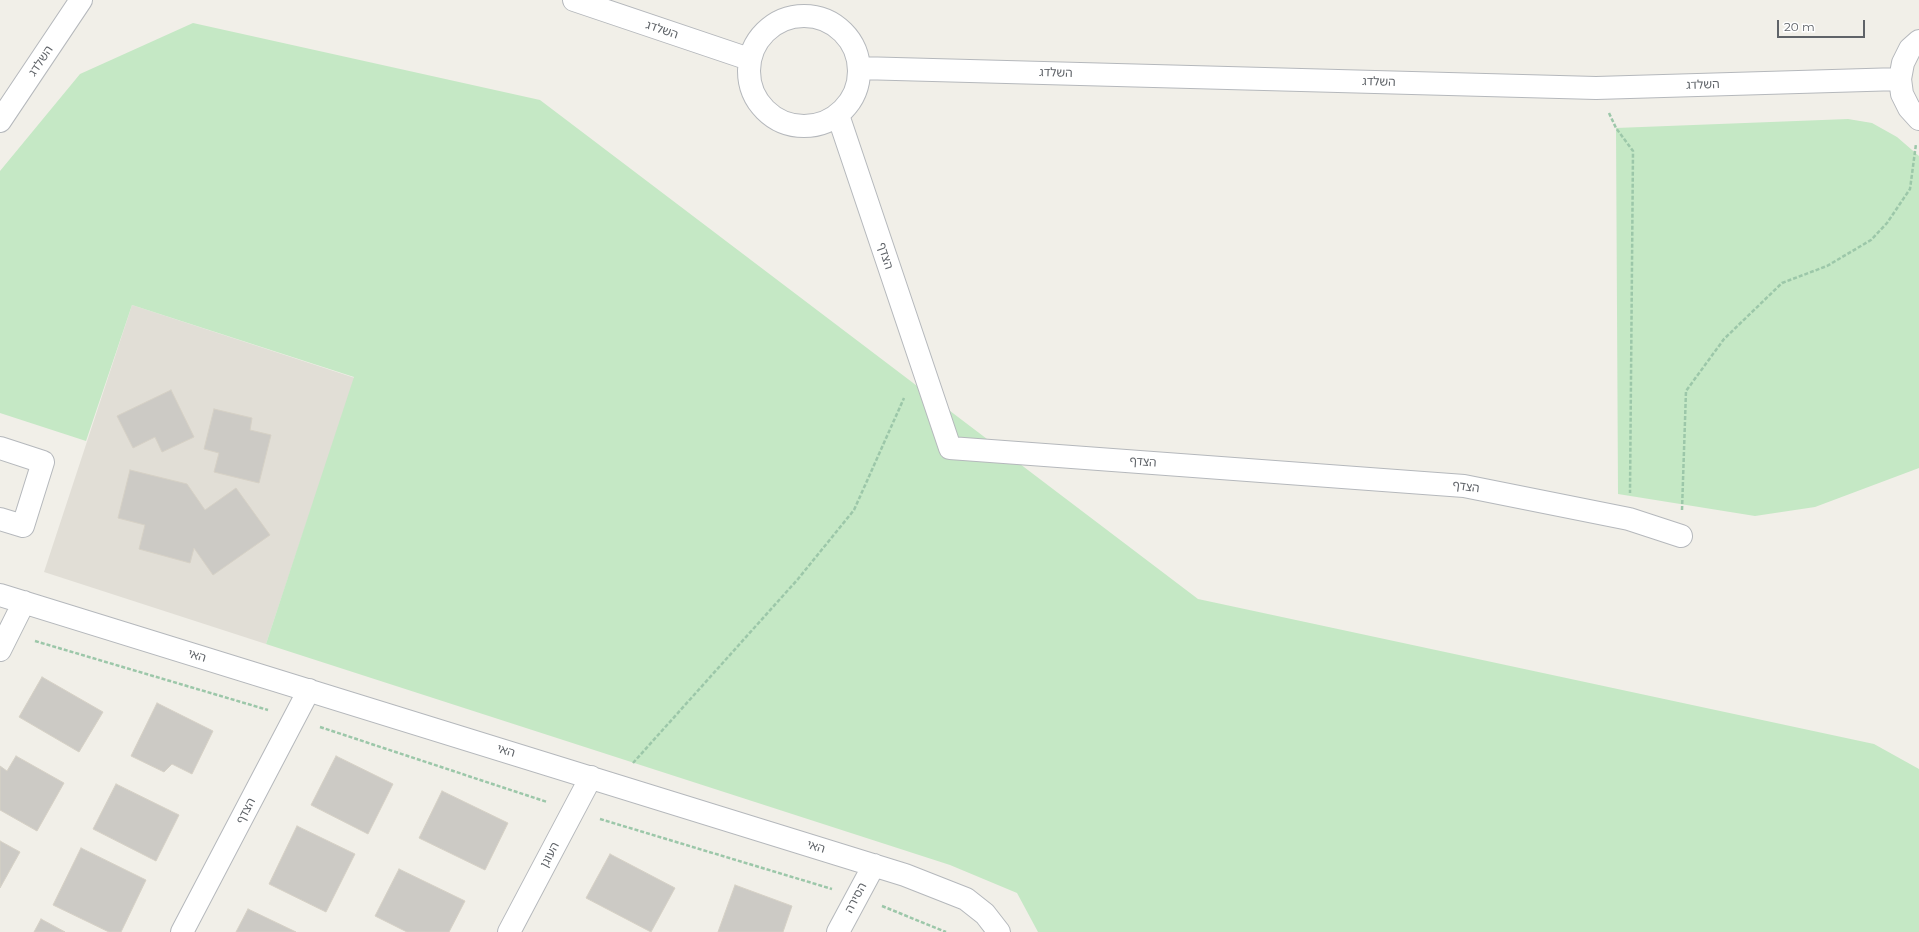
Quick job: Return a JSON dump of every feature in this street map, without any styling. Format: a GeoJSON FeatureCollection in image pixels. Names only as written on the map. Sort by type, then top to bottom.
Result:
{"type":"FeatureCollection","features":[{"type":"Feature","properties":{"kind":"street","name":"השלדג"},"geometry":{"type":"LineString","coordinates":[[0,121],[81,0]]}},
{"type":"Feature","properties":{"kind":"street","name":"השלדג"},"geometry":{"type":"LineString","coordinates":[[574,0],[749,59]]}},
{"type":"Feature","properties":{"kind":"street"},"geometry":{"type":"LineString","coordinates":[[789,9],[802,16],[822,19],[838,28],[855,49],[859,68],[855,93],[838,115],[824,123],[805,126],[784,123],[767,113],[754,97],[749,78],[749,59],[756,43],[789,9]]}},
{"type":"Feature","properties":{"kind":"street"},"geometry":{"type":"LineString","coordinates":[[1919,41],[1910,49],[1903,63],[1900,79],[1902,94],[1909,108],[1919,119]]}},
{"type":"Feature","properties":{"kind":"street","name":"השלדג"},"geometry":{"type":"LineString","coordinates":[[859,68],[1596,88],[1900,79]]}},
{"type":"Feature","properties":{"kind":"street","name":"הצדף"},"geometry":{"type":"LineString","coordinates":[[838,115],[950,448],[1464,486],[1629,520],[1681,536]]}},
{"type":"Feature","properties":{"kind":"street"},"geometry":{"type":"LineString","coordinates":[[0,448],[43,462],[23,526],[0,519]]}},
{"type":"Feature","properties":{"kind":"street","name":"האי"},"geometry":{"type":"LineString","coordinates":[[0,595],[905,875],[966,899],[985,914],[999,932]]}},
{"type":"Feature","properties":{"kind":"street"},"geometry":{"type":"LineString","coordinates":[[4,642],[24,602]]}},
{"type":"Feature","properties":{"kind":"street","name":"הצדף"},"geometry":{"type":"LineString","coordinates":[[182,932],[309,690]]}},
{"type":"Feature","properties":{"kind":"street","name":"העוגן"},"geometry":{"type":"LineString","coordinates":[[509,932],[591,777]]}},
{"type":"Feature","properties":{"kind":"street","name":"הסירה"},"geometry":{"type":"LineString","coordinates":[[838,932],[874,865]]}},
{"type":"Feature","properties":{"kind":"path"},"geometry":{"type":"LineString","coordinates":[[1596,88],[1616,128],[1633,151],[1629,520]]}},
{"type":"Feature","properties":{"kind":"path"},"geometry":{"type":"LineString","coordinates":[[1681,536],[1686,390],[1724,339],[1782,283],[1827,266],[1871,240],[1887,223],[1910,189],[1919,119]]}},
{"type":"Feature","properties":{"kind":"path"},"geometry":{"type":"LineString","coordinates":[[614,785],[798,579],[854,510],[920,361]]}},
{"type":"Feature","properties":{"kind":"path"},"geometry":{"type":"LineString","coordinates":[[4,642],[294,718],[574,811],[858,896],[946,932]]}},
{"type":"Feature","properties":{"kind":"shaded area"},"geometry":{"type":"Polygon","coordinates":[[[132,305],[355,378],[266,644],[44,572],[132,305]]]}},
{"type":"Feature","properties":{"kind":"green space"},"geometry":{"type":"Polygon","coordinates":[[[193,23],[540,100],[1198,599],[1874,744],[1919,769],[1919,932],[1038,932],[1017,893],[950,865],[266,644],[354,377],[132,305],[86,441],[0,413],[0,171],[80,74],[193,23]]]}},
{"type":"Feature","properties":{"kind":"green space"},"geometry":{"type":"Polygon","coordinates":[[[1848,119],[1872,123],[1897,137],[1919,156],[1919,468],[1815,507],[1755,516],[1618,494],[1616,128],[1848,119]]]}},
{"type":"Feature","properties":{"kind":"building"},"geometry":{"type":"Polygon","coordinates":[[[171,390],[194,437],[162,452],[155,437],[133,448],[117,416],[171,390]]]}},
{"type":"Feature","properties":{"kind":"building"},"geometry":{"type":"Polygon","coordinates":[[[214,409],[252,418],[250,430],[271,435],[259,483],[214,472],[219,453],[204,449],[214,409]]]}},
{"type":"Feature","properties":{"kind":"building"},"geometry":{"type":"Polygon","coordinates":[[[130,470],[187,484],[205,510],[236,488],[270,535],[213,575],[194,548],[190,563],[139,549],[145,525],[118,518],[130,470]]]}},
{"type":"Feature","properties":{"kind":"building"},"geometry":{"type":"Polygon","coordinates":[[[42,677],[103,712],[79,752],[19,717],[42,677]]]}},
{"type":"Feature","properties":{"kind":"building"},"geometry":{"type":"Polygon","coordinates":[[[157,703],[213,731],[192,774],[172,764],[164,772],[131,756],[157,703]]]}},
{"type":"Feature","properties":{"kind":"building"},"geometry":{"type":"Polygon","coordinates":[[[16,756],[64,783],[37,831],[0,810],[0,766],[7,771],[16,756]]]}},
{"type":"Feature","properties":{"kind":"building"},"geometry":{"type":"Polygon","coordinates":[[[336,756],[393,784],[368,834],[311,805],[336,756]]]}},
{"type":"Feature","properties":{"kind":"building"},"geometry":{"type":"Polygon","coordinates":[[[116,784],[179,815],[156,861],[93,829],[116,784]]]}},
{"type":"Feature","properties":{"kind":"building"},"geometry":{"type":"Polygon","coordinates":[[[442,791],[508,823],[485,870],[419,838],[442,791]]]}},
{"type":"Feature","properties":{"kind":"building"},"geometry":{"type":"Polygon","coordinates":[[[297,826],[355,854],[326,912],[269,884],[297,826]]]}},
{"type":"Feature","properties":{"kind":"building"},"geometry":{"type":"Polygon","coordinates":[[[0,841],[20,852],[0,888],[0,841]]]}},
{"type":"Feature","properties":{"kind":"building"},"geometry":{"type":"Polygon","coordinates":[[[81,848],[146,880],[121,932],[109,932],[53,905],[81,848]]]}},
{"type":"Feature","properties":{"kind":"building"},"geometry":{"type":"Polygon","coordinates":[[[610,854],[675,888],[651,932],[586,898],[610,854]]]}},
{"type":"Feature","properties":{"kind":"building"},"geometry":{"type":"Polygon","coordinates":[[[399,869],[465,901],[449,932],[407,932],[375,916],[399,869]]]}},
{"type":"Feature","properties":{"kind":"building"},"geometry":{"type":"Polygon","coordinates":[[[735,885],[792,906],[783,932],[718,932],[735,885]]]}},
{"type":"Feature","properties":{"kind":"building"},"geometry":{"type":"Polygon","coordinates":[[[248,909],[296,932],[236,932],[248,909]]]}},
{"type":"Feature","properties":{"kind":"building"},"geometry":{"type":"Polygon","coordinates":[[[41,919],[65,932],[34,932],[41,919]]]}}]}
